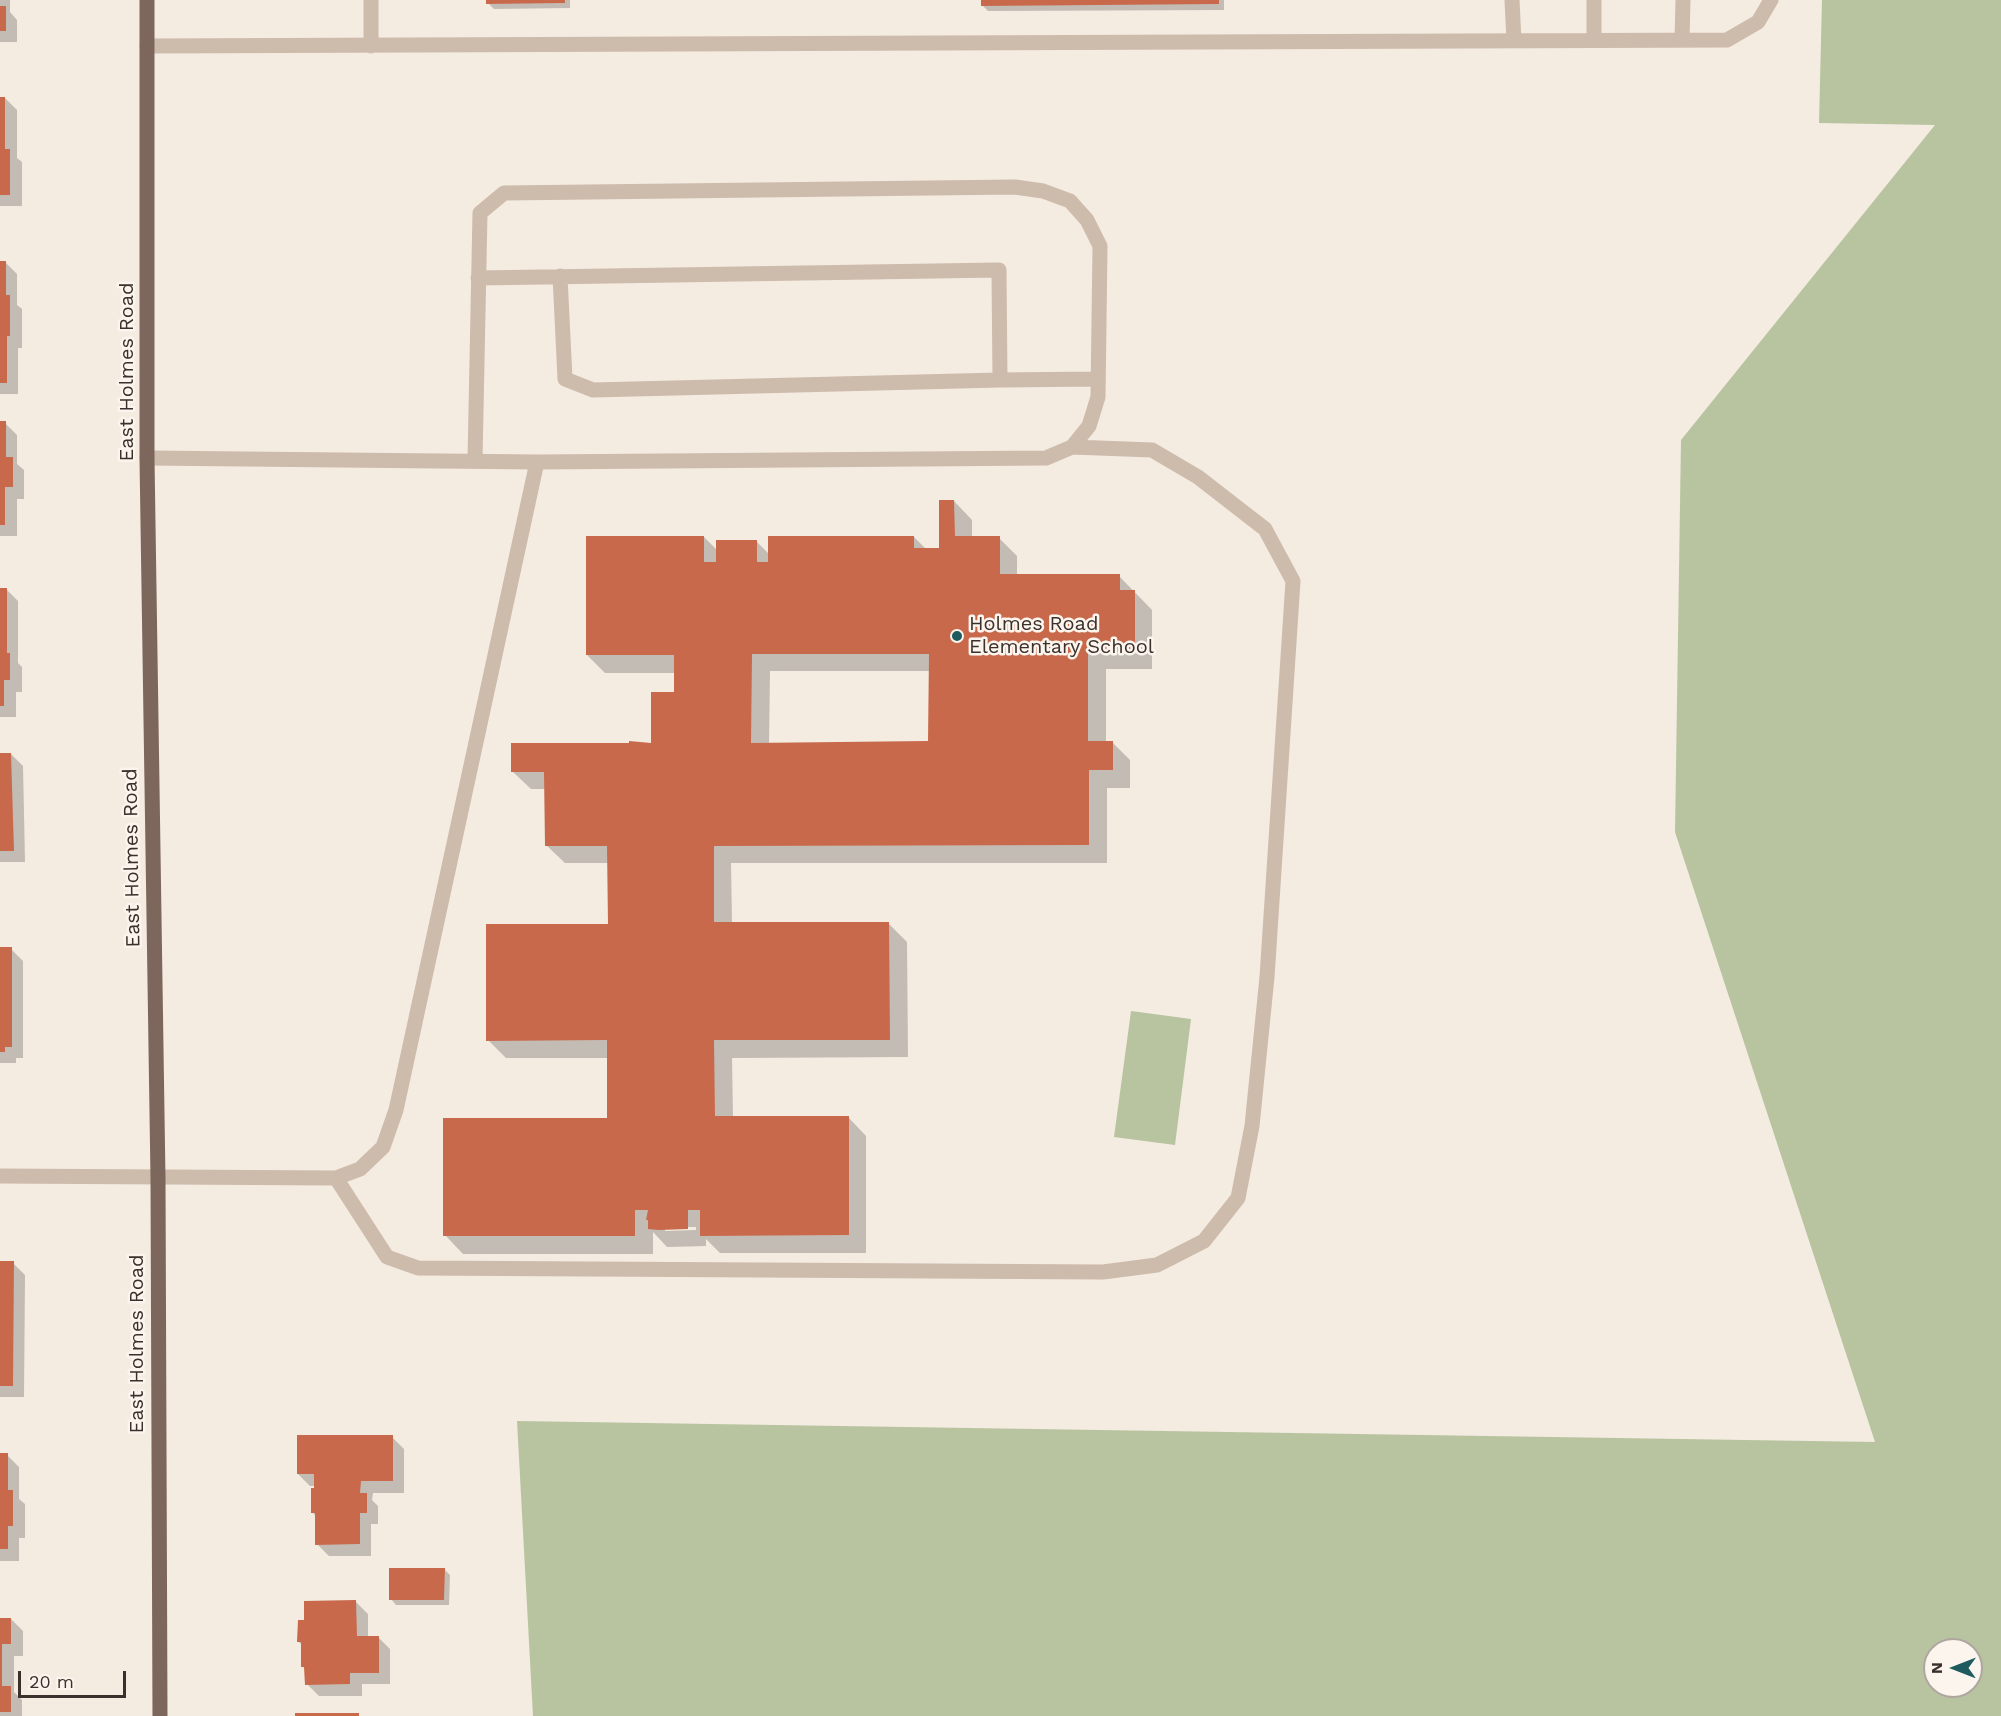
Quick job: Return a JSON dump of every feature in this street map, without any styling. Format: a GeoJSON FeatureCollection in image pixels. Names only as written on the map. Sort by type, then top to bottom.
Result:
{"type":"FeatureCollection","features":[{"type":"Feature","properties":{"kind":"main road","name":"East Holmes Road"},"geometry":{"type":"LineString","coordinates":[[147,0],[147,458],[158,1178],[160,1716]]}},
{"type":"Feature","properties":{"kind":"street"},"geometry":{"type":"LineString","coordinates":[[371,0],[371,46]]}},
{"type":"Feature","properties":{"kind":"street"},"geometry":{"type":"LineString","coordinates":[[1512,0],[1514,41]]}},
{"type":"Feature","properties":{"kind":"street"},"geometry":{"type":"LineString","coordinates":[[1594,0],[1594,40]]}},
{"type":"Feature","properties":{"kind":"street"},"geometry":{"type":"LineString","coordinates":[[1683,0],[1683,40]]}},
{"type":"Feature","properties":{"kind":"street"},"geometry":{"type":"LineString","coordinates":[[147,46],[1727,40],[1758,22],[1771,0]]}},
{"type":"Feature","properties":{"kind":"street"},"geometry":{"type":"LineString","coordinates":[[475,460],[480,213],[504,193],[1015,187],[1043,191],[1070,201],[1087,220],[1100,246],[1098,397],[1089,426],[1072,447]]}},
{"type":"Feature","properties":{"kind":"street"},"geometry":{"type":"LineString","coordinates":[[478,278],[999,270],[1000,380]]}},
{"type":"Feature","properties":{"kind":"street"},"geometry":{"type":"LineString","coordinates":[[560,276],[565,379],[593,390],[1098,379]]}},
{"type":"Feature","properties":{"kind":"street"},"geometry":{"type":"LineString","coordinates":[[147,458],[537,462],[1046,458],[1072,447],[1152,450],[1189,472],[1265,529],[1293,580],[1268,965],[1252,1126],[1238,1198],[1204,1240],[1157,1265],[1103,1272],[418,1268],[387,1257],[336,1178]]}},
{"type":"Feature","properties":{"kind":"street"},"geometry":{"type":"LineString","coordinates":[[0,1176],[336,1178],[360,1169],[383,1147],[396,1110],[537,462]]}},
{"type":"Feature","properties":{"kind":"green space"},"geometry":{"type":"Polygon","coordinates":[[[1822,0],[2001,0],[2001,1716],[533,1716],[517,1421],[1875,1442],[1675,832],[1681,440],[1935,125],[1819,123],[1822,0]]]}},
{"type":"Feature","properties":{"kind":"green space"},"geometry":{"type":"Polygon","coordinates":[[[1131,1011],[1191,1019],[1175,1145],[1114,1137],[1131,1011]]]}},
{"type":"Feature","properties":{"kind":"building"},"geometry":{"type":"Polygon","coordinates":[[[486,0],[565,0],[565,3],[486,4],[486,0]]]}},
{"type":"Feature","properties":{"kind":"building"},"geometry":{"type":"Polygon","coordinates":[[[981,0],[1219,0],[1219,4],[981,6],[981,0]]]}},
{"type":"Feature","properties":{"kind":"building"},"geometry":{"type":"Polygon","coordinates":[[[0,6],[6,6],[6,31],[0,31],[0,6]]]}},
{"type":"Feature","properties":{"kind":"building"},"geometry":{"type":"Polygon","coordinates":[[[0,97],[5,97],[5,149],[10,149],[10,195],[0,195],[0,97]]]}},
{"type":"Feature","properties":{"kind":"building"},"geometry":{"type":"Polygon","coordinates":[[[0,261],[6,261],[6,295],[10,295],[7,383],[0,383],[0,261]]]}},
{"type":"Feature","properties":{"kind":"building"},"geometry":{"type":"Polygon","coordinates":[[[0,421],[6,421],[6,457],[13,457],[13,487],[5,487],[5,525],[0,525],[0,421]]]}},
{"type":"Feature","properties":{"kind":"building"},"geometry":{"type":"Polygon","coordinates":[[[939,500],[954,500],[955,536],[1000,536],[1000,574],[1120,574],[1120,590],[1135,590],[1135,652],[1088,652],[1088,741],[1113,741],[1113,770],[1089,770],[1089,845],[714,846],[714,922],[889,922],[890,1040],[714,1040],[715,1116],[849,1116],[849,1235],[700,1236],[700,1210],[688,1210],[688,1229],[658,1230],[648,1229],[648,1220],[646,1220],[648,1210],[635,1210],[635,1236],[443,1236],[443,1118],[607,1118],[607,1040],[486,1041],[486,924],[608,924],[607,846],[545,846],[544,772],[511,772],[511,743],[629,743],[629,741],[651,743],[651,692],[674,692],[674,655],[586,655],[586,536],[704,536],[704,562],[716,562],[716,540],[757,540],[757,562],[768,562],[768,536],[914,536],[914,548],[939,548],[939,500]],[[752,654],[751,743],[928,741],[929,654],[752,654]]]}},
{"type":"Feature","properties":{"kind":"building"},"geometry":{"type":"Polygon","coordinates":[[[0,588],[7,588],[7,653],[10,653],[10,680],[4,680],[4,706],[0,706],[0,588]]]}},
{"type":"Feature","properties":{"kind":"building"},"geometry":{"type":"Polygon","coordinates":[[[0,753],[11,753],[14,851],[0,851],[0,753]]]}},
{"type":"Feature","properties":{"kind":"building"},"geometry":{"type":"Polygon","coordinates":[[[0,947],[12,947],[12,1047],[5,1047],[5,1052],[0,1052],[0,947]]]}},
{"type":"Feature","properties":{"kind":"building"},"geometry":{"type":"Polygon","coordinates":[[[0,1261],[14,1261],[13,1386],[0,1386],[0,1261]]]}},
{"type":"Feature","properties":{"kind":"building"},"geometry":{"type":"Polygon","coordinates":[[[297,1435],[393,1435],[393,1481],[361,1481],[360,1493],[367,1493],[367,1513],[360,1513],[360,1544],[315,1545],[315,1513],[311,1513],[311,1488],[314,1488],[314,1474],[297,1474],[297,1435]]]}},
{"type":"Feature","properties":{"kind":"building"},"geometry":{"type":"Polygon","coordinates":[[[0,1453],[8,1453],[8,1490],[13,1490],[13,1526],[8,1526],[8,1549],[0,1549],[0,1453]]]}},
{"type":"Feature","properties":{"kind":"building"},"geometry":{"type":"Polygon","coordinates":[[[389,1568],[445,1568],[444,1600],[389,1600],[389,1568]]]}},
{"type":"Feature","properties":{"kind":"building"},"geometry":{"type":"Polygon","coordinates":[[[356,1600],[357,1636],[379,1636],[379,1673],[350,1673],[350,1684],[305,1685],[304,1667],[301,1667],[301,1642],[297,1642],[298,1620],[304,1620],[304,1601],[356,1600]]]}},
{"type":"Feature","properties":{"kind":"building"},"geometry":{"type":"Polygon","coordinates":[[[0,1618],[11,1618],[11,1644],[2,1644],[2,1686],[11,1686],[11,1712],[0,1712],[0,1618]]]}},
{"type":"Feature","properties":{"kind":"building"},"geometry":{"type":"Polygon","coordinates":[[[295,1713],[359,1713],[359,1716],[295,1716],[295,1713]]]}},
{"type":"Feature","properties":{"kind":"place","name":"Holmes Road Elementary School"},"geometry":{"type":"Point","coordinates":[957,636]}}]}
